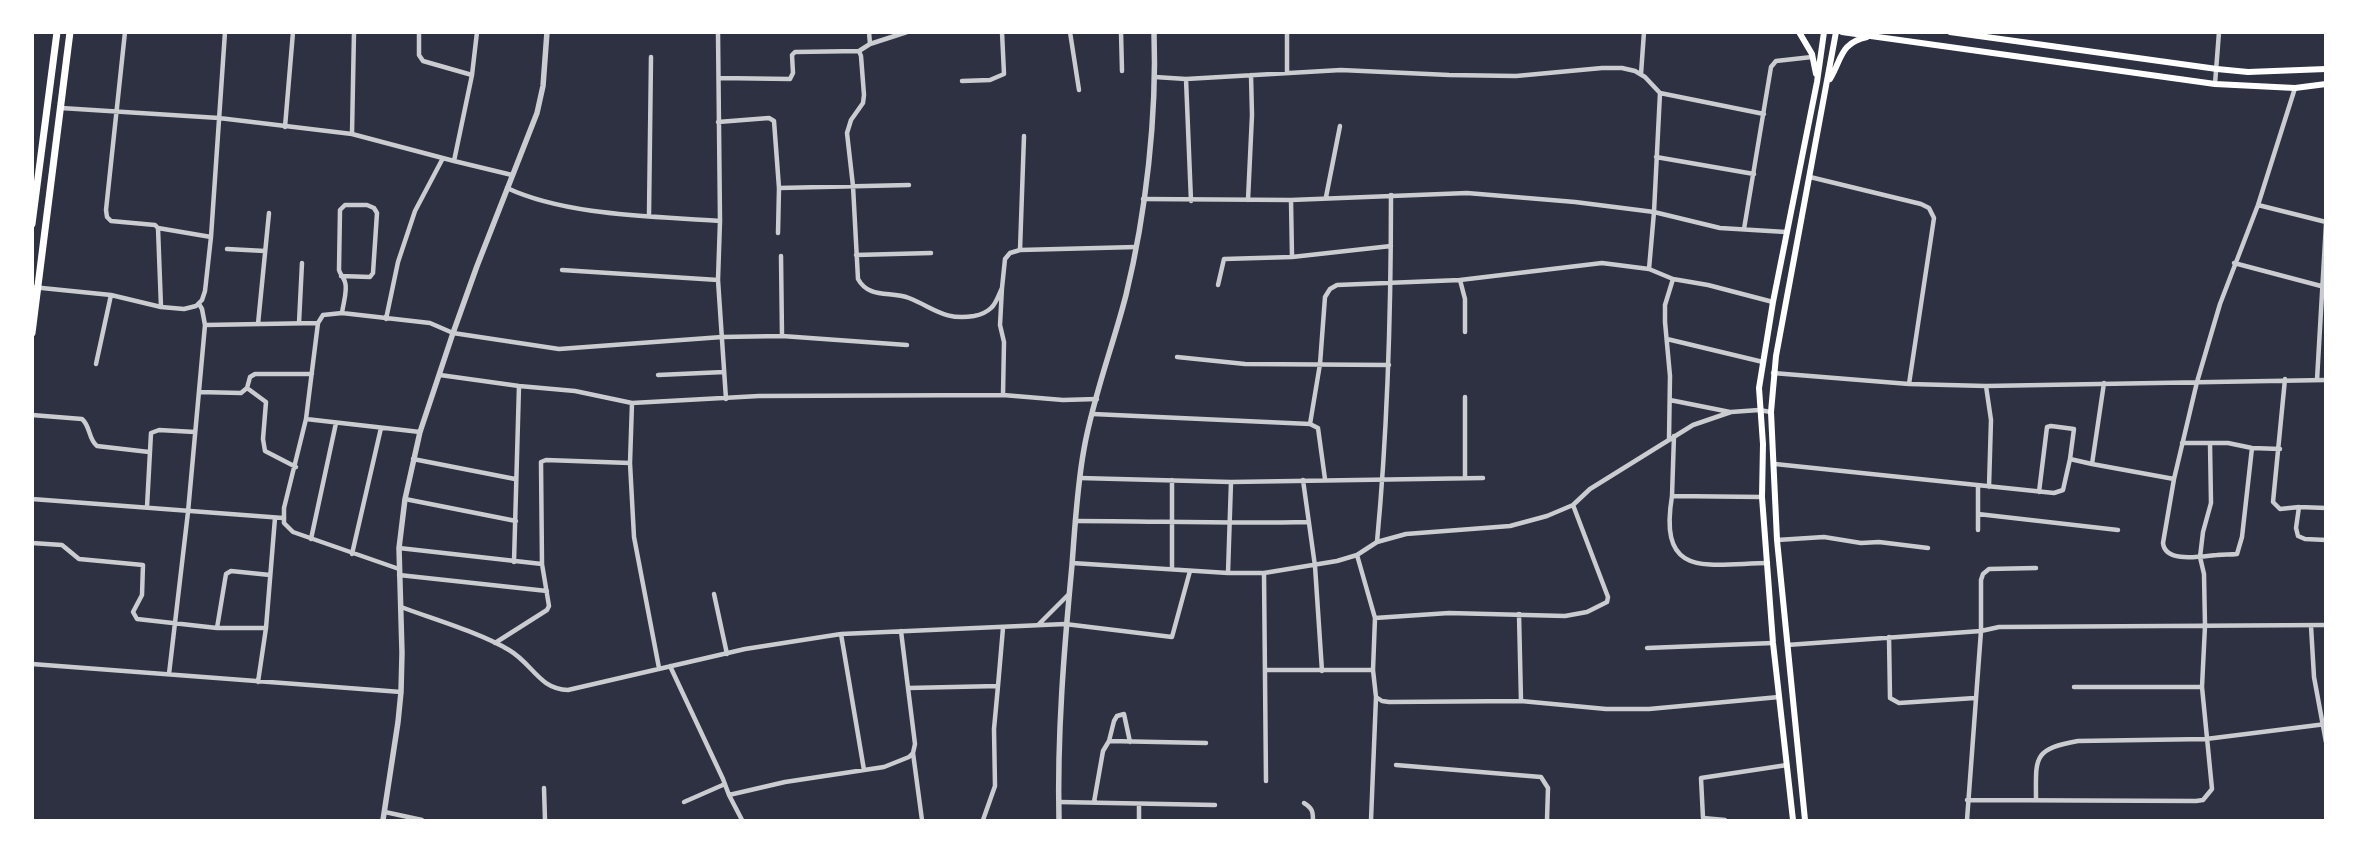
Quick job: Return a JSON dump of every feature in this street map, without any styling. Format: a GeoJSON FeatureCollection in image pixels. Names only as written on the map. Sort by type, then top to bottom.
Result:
{"type":"FeatureCollection","features":[{"type":"Feature","properties":{"kind":"main road"},"geometry":{"type":"LineString","coordinates":[[32,224],[57,32]]}},
{"type":"Feature","properties":{"kind":"main road"},"geometry":{"type":"LineString","coordinates":[[32,332],[35,288],[67,66],[70,32]]}},
{"type":"Feature","properties":{"kind":"main road"},"geometry":{"type":"LineString","coordinates":[[1799,32],[1806,42],[1812,57],[1817,82]]}},
{"type":"Feature","properties":{"kind":"main road"},"geometry":{"type":"LineString","coordinates":[[1792,820],[1773,643],[1762,497],[1763,444],[1759,410],[1759,388],[1786,232],[1817,82],[1824,32]]}},
{"type":"Feature","properties":{"kind":"main road"},"geometry":{"type":"LineString","coordinates":[[1805,820],[1777,540],[1775,464],[1771,412],[1773,372],[1836,32]]}},
{"type":"Feature","properties":{"kind":"main road"},"geometry":{"type":"LineString","coordinates":[[1842,32],[2216,84],[2295,88],[2326,84]]}},
{"type":"Feature","properties":{"kind":"main road"},"geometry":{"type":"LineString","coordinates":[[1950,32],[2217,69],[2248,72],[2326,69]]}},
{"type":"Feature","properties":{"kind":"main road"},"geometry":{"type":"LineString","coordinates":[[1826,84],[1840,55],[1847,47],[1866,37],[1884,37]]}},
{"type":"Feature","properties":{"kind":"main road"},"geometry":{"type":"LineString","coordinates":[[52,64],[67,66]]}},
{"type":"Feature","properties":{"kind":"street"},"geometry":{"type":"LineString","coordinates":[[125,32],[107,217],[111,220],[155,225],[158,228],[211,237]]}},
{"type":"Feature","properties":{"kind":"street"},"geometry":{"type":"LineString","coordinates":[[35,288],[111,295],[161,306],[188,309],[199,304],[205,291],[211,237],[225,32]]}},
{"type":"Feature","properties":{"kind":"street"},"geometry":{"type":"LineString","coordinates":[[285,127],[293,32]]}},
{"type":"Feature","properties":{"kind":"street"},"geometry":{"type":"LineString","coordinates":[[352,134],[354,32]]}},
{"type":"Feature","properties":{"kind":"street"},"geometry":{"type":"LineString","coordinates":[[419,32],[419,55],[423,61],[472,75]]}},
{"type":"Feature","properties":{"kind":"street"},"geometry":{"type":"LineString","coordinates":[[454,161],[472,75],[477,32]]}},
{"type":"Feature","properties":{"kind":"street"},"geometry":{"type":"LineString","coordinates":[[383,820],[401,692],[402,654],[399,548],[405,499],[413,460],[420,432],[453,333],[537,113],[543,86],[547,32]]}},
{"type":"Feature","properties":{"kind":"street"},"geometry":{"type":"LineString","coordinates":[[718,32],[720,222],[718,280],[726,399]]}},
{"type":"Feature","properties":{"kind":"street"},"geometry":{"type":"LineString","coordinates":[[869,32],[870,44]]}},
{"type":"Feature","properties":{"kind":"street"},"geometry":{"type":"LineString","coordinates":[[719,78],[790,79],[793,73],[792,55],[795,52],[859,52],[870,44],[907,32]]}},
{"type":"Feature","properties":{"kind":"street"},"geometry":{"type":"LineString","coordinates":[[962,81],[990,80],[1004,74],[1002,32]]}},
{"type":"Feature","properties":{"kind":"street"},"geometry":{"type":"LineString","coordinates":[[1070,32],[1079,90]]}},
{"type":"Feature","properties":{"kind":"street"},"geometry":{"type":"LineString","coordinates":[[1121,32],[1122,71]]}},
{"type":"Feature","properties":{"kind":"street"},"geometry":{"type":"LineString","coordinates":[[1059,820],[1059,730],[1065,624],[1083,451],[1126,294],[1136,247],[1143,199],[1155,77],[1154,32]]}},
{"type":"Feature","properties":{"kind":"street"},"geometry":{"type":"LineString","coordinates":[[1287,32],[1287,73]]}},
{"type":"Feature","properties":{"kind":"street"},"geometry":{"type":"LineString","coordinates":[[1641,74],[1644,32]]}},
{"type":"Feature","properties":{"kind":"street"},"geometry":{"type":"LineString","coordinates":[[2216,84],[2219,32]]}},
{"type":"Feature","properties":{"kind":"street"},"geometry":{"type":"LineString","coordinates":[[859,52],[861,56],[863,103],[847,127],[853,186],[858,279],[863,287],[870,292],[907,298],[948,317],[962,318],[979,315],[992,308],[1002,288]]}},
{"type":"Feature","properties":{"kind":"street"},"geometry":{"type":"LineString","coordinates":[[649,215],[651,57]]}},
{"type":"Feature","properties":{"kind":"street"},"geometry":{"type":"LineString","coordinates":[[1744,229],[1773,64],[1776,61],[1812,57]]}},
{"type":"Feature","properties":{"kind":"street"},"geometry":{"type":"LineString","coordinates":[[1155,77],[1186,79],[1341,70],[1449,76],[1516,76],[1602,68],[1622,68],[1641,74],[1660,94],[1764,114]]}},
{"type":"Feature","properties":{"kind":"street"},"geometry":{"type":"LineString","coordinates":[[1248,200],[1252,115],[1251,75]]}},
{"type":"Feature","properties":{"kind":"street"},"geometry":{"type":"LineString","coordinates":[[1186,79],[1191,201]]}},
{"type":"Feature","properties":{"kind":"street"},"geometry":{"type":"LineString","coordinates":[[2252,448],[2242,537],[2237,554],[2200,557],[2175,556],[2164,548],[2174,479],[2197,382],[2234,263],[2258,204],[2295,88]]}},
{"type":"Feature","properties":{"kind":"street"},"geometry":{"type":"LineString","coordinates":[[1649,268],[1660,94]]}},
{"type":"Feature","properties":{"kind":"street"},"geometry":{"type":"LineString","coordinates":[[61,108],[219,118],[352,134],[512,175]]}},
{"type":"Feature","properties":{"kind":"street"},"geometry":{"type":"LineString","coordinates":[[718,122],[772,119],[776,126],[779,188],[778,233]]}},
{"type":"Feature","properties":{"kind":"street"},"geometry":{"type":"LineString","coordinates":[[1326,197],[1340,126]]}},
{"type":"Feature","properties":{"kind":"street"},"geometry":{"type":"LineString","coordinates":[[1020,250],[1024,136]]}},
{"type":"Feature","properties":{"kind":"street"},"geometry":{"type":"LineString","coordinates":[[1656,157],[1754,174]]}},
{"type":"Feature","properties":{"kind":"street"},"geometry":{"type":"LineString","coordinates":[[386,319],[398,262],[415,211],[443,158]]}},
{"type":"Feature","properties":{"kind":"street"},"geometry":{"type":"LineString","coordinates":[[1810,177],[1921,204],[1929,208],[1934,218],[1909,384]]}},
{"type":"Feature","properties":{"kind":"street"},"geometry":{"type":"LineString","coordinates":[[779,188],[909,185]]}},
{"type":"Feature","properties":{"kind":"street"},"geometry":{"type":"LineString","coordinates":[[507,188],[546,204],[720,222]]}},
{"type":"Feature","properties":{"kind":"street"},"geometry":{"type":"LineString","coordinates":[[1143,199],[1191,201],[1291,200],[1391,195],[1490,195],[1575,202],[1654,212],[1697,224],[1786,232]]}},
{"type":"Feature","properties":{"kind":"street"},"geometry":{"type":"LineString","coordinates":[[1378,542],[1389,365],[1391,195]]}},
{"type":"Feature","properties":{"kind":"street"},"geometry":{"type":"LineString","coordinates":[[1291,200],[1292,257]]}},
{"type":"Feature","properties":{"kind":"street"},"geometry":{"type":"LineString","coordinates":[[341,276],[370,277],[373,273],[377,214],[374,208],[367,205],[345,204],[340,210],[339,270],[341,276],[345,281],[342,313]]}},
{"type":"Feature","properties":{"kind":"street"},"geometry":{"type":"LineString","coordinates":[[2258,204],[2326,223],[2317,380]]}},
{"type":"Feature","properties":{"kind":"street"},"geometry":{"type":"LineString","coordinates":[[258,324],[268,213]]}},
{"type":"Feature","properties":{"kind":"street"},"geometry":{"type":"LineString","coordinates":[[158,228],[161,306]]}},
{"type":"Feature","properties":{"kind":"street"},"geometry":{"type":"LineString","coordinates":[[1218,285],[1224,259],[1292,257],[1391,246]]}},
{"type":"Feature","properties":{"kind":"street"},"geometry":{"type":"LineString","coordinates":[[1003,395],[1004,342],[1000,325],[1005,259],[1010,253],[1020,250],[1136,247]]}},
{"type":"Feature","properties":{"kind":"street"},"geometry":{"type":"LineString","coordinates":[[226,249],[265,251]]}},
{"type":"Feature","properties":{"kind":"street"},"geometry":{"type":"LineString","coordinates":[[856,255],[931,253]]}},
{"type":"Feature","properties":{"kind":"street"},"geometry":{"type":"LineString","coordinates":[[781,256],[782,336]]}},
{"type":"Feature","properties":{"kind":"street"},"geometry":{"type":"LineString","coordinates":[[298,323],[302,263]]}},
{"type":"Feature","properties":{"kind":"street"},"geometry":{"type":"LineString","coordinates":[[1310,424],[1320,364],[1325,297],[1330,289],[1345,284],[1460,280],[1602,263],[1649,268],[1673,279],[1708,285],[1773,302]]}},
{"type":"Feature","properties":{"kind":"street"},"geometry":{"type":"LineString","coordinates":[[2234,263],[2321,286]]}},
{"type":"Feature","properties":{"kind":"street"},"geometry":{"type":"LineString","coordinates":[[562,270],[718,280]]}},
{"type":"Feature","properties":{"kind":"street"},"geometry":{"type":"LineString","coordinates":[[1669,440],[1670,400],[1665,305],[1673,279]]}},
{"type":"Feature","properties":{"kind":"street"},"geometry":{"type":"LineString","coordinates":[[1460,280],[1465,298],[1465,332]]}},
{"type":"Feature","properties":{"kind":"street"},"geometry":{"type":"LineString","coordinates":[[96,364],[111,295]]}},
{"type":"Feature","properties":{"kind":"street"},"geometry":{"type":"LineString","coordinates":[[169,674],[188,512],[205,325],[202,309],[199,304]]}},
{"type":"Feature","properties":{"kind":"street"},"geometry":{"type":"LineString","coordinates":[[547,591],[399,572],[293,532],[287,526],[284,518],[306,419],[318,323],[323,315],[342,313],[430,323],[453,333],[559,348],[722,337],[782,336],[907,345]]}},
{"type":"Feature","properties":{"kind":"street"},"geometry":{"type":"LineString","coordinates":[[205,325],[318,323]]}},
{"type":"Feature","properties":{"kind":"street"},"geometry":{"type":"LineString","coordinates":[[1667,339],[1763,362]]}},
{"type":"Feature","properties":{"kind":"street"},"geometry":{"type":"LineString","coordinates":[[1177,357],[1245,364],[1389,365]]}},
{"type":"Feature","properties":{"kind":"street"},"geometry":{"type":"LineString","coordinates":[[658,375],[724,372]]}},
{"type":"Feature","properties":{"kind":"street"},"geometry":{"type":"LineString","coordinates":[[1773,372],[1909,384],[1986,386],[2285,379],[2326,380]]}},
{"type":"Feature","properties":{"kind":"street"},"geometry":{"type":"LineString","coordinates":[[199,392],[238,394],[247,388],[250,377],[255,374],[312,374]]}},
{"type":"Feature","properties":{"kind":"street"},"geometry":{"type":"LineString","coordinates":[[440,375],[519,386],[575,391],[632,403],[759,396],[1003,395],[1063,400],[1097,399]]}},
{"type":"Feature","properties":{"kind":"street"},"geometry":{"type":"LineString","coordinates":[[2285,379],[2280,449],[2273,502],[2280,509],[2299,507],[2326,508]]}},
{"type":"Feature","properties":{"kind":"street"},"geometry":{"type":"LineString","coordinates":[[2092,464],[2104,383]]}},
{"type":"Feature","properties":{"kind":"street"},"geometry":{"type":"LineString","coordinates":[[514,562],[519,386]]}},
{"type":"Feature","properties":{"kind":"street"},"geometry":{"type":"LineString","coordinates":[[1986,386],[1991,420],[1989,487]]}},
{"type":"Feature","properties":{"kind":"street"},"geometry":{"type":"LineString","coordinates":[[247,388],[266,402],[263,439],[266,451],[296,468]]}},
{"type":"Feature","properties":{"kind":"street"},"geometry":{"type":"LineString","coordinates":[[1465,397],[1465,478]]}},
{"type":"Feature","properties":{"kind":"street"},"geometry":{"type":"LineString","coordinates":[[1670,400],[1731,412]]}},
{"type":"Feature","properties":{"kind":"street"},"geometry":{"type":"LineString","coordinates":[[632,403],[630,463],[634,537],[637,561],[660,668]]}},
{"type":"Feature","properties":{"kind":"street"},"geometry":{"type":"LineString","coordinates":[[1072,563],[1228,573],[1264,573],[1315,566],[1357,555],[1378,542],[1406,534],[1510,526],[1547,516],[1573,505],[1590,489],[1693,425],[1731,412],[1759,410],[1771,412]]}},
{"type":"Feature","properties":{"kind":"street"},"geometry":{"type":"LineString","coordinates":[[1093,414],[1310,424],[1318,428],[1326,479]]}},
{"type":"Feature","properties":{"kind":"street"},"geometry":{"type":"LineString","coordinates":[[32,415],[82,419],[88,424],[94,444],[97,446],[149,452]]}},
{"type":"Feature","properties":{"kind":"street"},"geometry":{"type":"LineString","coordinates":[[306,419],[420,432]]}},
{"type":"Feature","properties":{"kind":"street"},"geometry":{"type":"LineString","coordinates":[[311,539],[336,423]]}},
{"type":"Feature","properties":{"kind":"street"},"geometry":{"type":"LineString","coordinates":[[1775,464],[2039,492],[2060,492],[2070,459],[2074,430],[2047,427],[2039,492]]}},
{"type":"Feature","properties":{"kind":"street"},"geometry":{"type":"LineString","coordinates":[[352,554],[381,428]]}},
{"type":"Feature","properties":{"kind":"street"},"geometry":{"type":"LineString","coordinates":[[147,507],[149,436],[154,430],[196,432]]}},
{"type":"Feature","properties":{"kind":"street"},"geometry":{"type":"LineString","coordinates":[[1674,436],[1669,533],[1675,551],[1680,556],[1697,564],[1768,563]]}},
{"type":"Feature","properties":{"kind":"street"},"geometry":{"type":"LineString","coordinates":[[2182,443],[2228,443],[2252,448],[2280,449]]}},
{"type":"Feature","properties":{"kind":"street"},"geometry":{"type":"LineString","coordinates":[[1967,800],[2203,800],[2212,788],[2202,687],[2205,626],[2204,574],[2200,557],[2203,532],[2211,503],[2210,443]]}},
{"type":"Feature","properties":{"kind":"street"},"geometry":{"type":"LineString","coordinates":[[2070,459],[2174,479]]}},
{"type":"Feature","properties":{"kind":"street"},"geometry":{"type":"LineString","coordinates":[[413,460],[515,479]]}},
{"type":"Feature","properties":{"kind":"street"},"geometry":{"type":"LineString","coordinates":[[495,643],[547,610],[549,603],[542,564],[541,462],[546,460],[630,463]]}},
{"type":"Feature","properties":{"kind":"street"},"geometry":{"type":"LineString","coordinates":[[1080,478],[1231,482],[1483,478]]}},
{"type":"Feature","properties":{"kind":"street"},"geometry":{"type":"LineString","coordinates":[[1172,480],[1172,568]]}},
{"type":"Feature","properties":{"kind":"street"},"geometry":{"type":"LineString","coordinates":[[1303,480],[1307,522],[1315,566],[1322,671]]}},
{"type":"Feature","properties":{"kind":"street"},"geometry":{"type":"LineString","coordinates":[[1228,573],[1231,482]]}},
{"type":"Feature","properties":{"kind":"street"},"geometry":{"type":"LineString","coordinates":[[1978,486],[1978,530]]}},
{"type":"Feature","properties":{"kind":"street"},"geometry":{"type":"LineString","coordinates":[[1672,496],[1762,497]]}},
{"type":"Feature","properties":{"kind":"street"},"geometry":{"type":"LineString","coordinates":[[32,499],[284,518]]}},
{"type":"Feature","properties":{"kind":"street"},"geometry":{"type":"LineString","coordinates":[[405,499],[516,521]]}},
{"type":"Feature","properties":{"kind":"street"},"geometry":{"type":"LineString","coordinates":[[1374,618],[1449,614],[1565,616],[1587,612],[1607,602],[1608,598],[1573,505]]}},
{"type":"Feature","properties":{"kind":"street"},"geometry":{"type":"LineString","coordinates":[[2299,507],[2296,528],[2298,536],[2304,539],[2326,540]]}},
{"type":"Feature","properties":{"kind":"street"},"geometry":{"type":"LineString","coordinates":[[1978,514],[2118,530]]}},
{"type":"Feature","properties":{"kind":"street"},"geometry":{"type":"LineString","coordinates":[[258,682],[266,628],[275,518]]}},
{"type":"Feature","properties":{"kind":"street"},"geometry":{"type":"LineString","coordinates":[[1076,521],[1173,521],[1231,524],[1307,522]]}},
{"type":"Feature","properties":{"kind":"street"},"geometry":{"type":"LineString","coordinates":[[1777,540],[1824,537],[1861,543],[1879,542],[1928,548]]}},
{"type":"Feature","properties":{"kind":"street"},"geometry":{"type":"LineString","coordinates":[[32,543],[62,545],[79,559],[144,566],[142,595],[133,612],[137,619],[217,628],[266,628]]}},
{"type":"Feature","properties":{"kind":"street"},"geometry":{"type":"LineString","coordinates":[[399,548],[542,564]]}},
{"type":"Feature","properties":{"kind":"street"},"geometry":{"type":"LineString","coordinates":[[1357,555],[1374,618],[1373,670],[1376,697],[1371,820]]}},
{"type":"Feature","properties":{"kind":"street"},"geometry":{"type":"LineString","coordinates":[[1967,820],[1981,631],[1981,580],[1989,569],[2036,568]]}},
{"type":"Feature","properties":{"kind":"street"},"geometry":{"type":"LineString","coordinates":[[217,628],[226,574],[230,571],[270,575]]}},
{"type":"Feature","properties":{"kind":"street"},"geometry":{"type":"LineString","coordinates":[[401,607],[495,643],[521,658],[543,682],[559,689],[577,688],[774,644],[842,634],[1065,624],[1172,637],[1190,571]]}},
{"type":"Feature","properties":{"kind":"street"},"geometry":{"type":"LineString","coordinates":[[1264,573],[1266,782]]}},
{"type":"Feature","properties":{"kind":"street"},"geometry":{"type":"LineString","coordinates":[[714,594],[727,654]]}},
{"type":"Feature","properties":{"kind":"street"},"geometry":{"type":"LineString","coordinates":[[1038,624],[1069,594]]}},
{"type":"Feature","properties":{"kind":"street"},"geometry":{"type":"LineString","coordinates":[[1519,614],[1521,701]]}},
{"type":"Feature","properties":{"kind":"street"},"geometry":{"type":"LineString","coordinates":[[1787,645],[1889,636],[1981,631],[2000,627],[2021,626],[2326,625]]}},
{"type":"Feature","properties":{"kind":"street"},"geometry":{"type":"LineString","coordinates":[[2311,626],[2314,677],[2326,742]]}},
{"type":"Feature","properties":{"kind":"street"},"geometry":{"type":"LineString","coordinates":[[983,820],[995,786],[994,729],[1002,628]]}},
{"type":"Feature","properties":{"kind":"street"},"geometry":{"type":"LineString","coordinates":[[901,631],[915,744],[913,753],[922,820]]}},
{"type":"Feature","properties":{"kind":"street"},"geometry":{"type":"LineString","coordinates":[[842,634],[864,770]]}},
{"type":"Feature","properties":{"kind":"street"},"geometry":{"type":"LineString","coordinates":[[1889,636],[1890,698],[1893,701],[1899,703],[1975,698]]}},
{"type":"Feature","properties":{"kind":"street"},"geometry":{"type":"LineString","coordinates":[[1647,648],[1773,643]]}},
{"type":"Feature","properties":{"kind":"street"},"geometry":{"type":"LineString","coordinates":[[32,664],[401,692]]}},
{"type":"Feature","properties":{"kind":"street"},"geometry":{"type":"LineString","coordinates":[[670,666],[725,784],[728,795],[742,820]]}},
{"type":"Feature","properties":{"kind":"street"},"geometry":{"type":"LineString","coordinates":[[1266,670],[1373,670]]}},
{"type":"Feature","properties":{"kind":"street"},"geometry":{"type":"LineString","coordinates":[[908,688],[998,686]]}},
{"type":"Feature","properties":{"kind":"street"},"geometry":{"type":"LineString","coordinates":[[2074,687],[2202,687]]}},
{"type":"Feature","properties":{"kind":"street"},"geometry":{"type":"LineString","coordinates":[[1376,697],[1382,701],[1389,702],[1521,701],[1606,710],[1648,709],[1779,697]]}},
{"type":"Feature","properties":{"kind":"street"},"geometry":{"type":"LineString","coordinates":[[1094,802],[1103,751],[1109,742],[1117,716],[1124,714],[1130,742]]}},
{"type":"Feature","properties":{"kind":"street"},"geometry":{"type":"LineString","coordinates":[[2036,800],[2036,764],[2038,758],[2045,750],[2061,744],[2078,741],[2206,739],[2323,723]]}},
{"type":"Feature","properties":{"kind":"street"},"geometry":{"type":"LineString","coordinates":[[1109,742],[1206,743]]}},
{"type":"Feature","properties":{"kind":"street"},"geometry":{"type":"LineString","coordinates":[[728,795],[785,782],[864,770],[899,762],[913,753]]}},
{"type":"Feature","properties":{"kind":"street"},"geometry":{"type":"LineString","coordinates":[[1396,764],[1536,776],[1544,780],[1548,788],[1547,820]]}},
{"type":"Feature","properties":{"kind":"street"},"geometry":{"type":"LineString","coordinates":[[1725,820],[1703,818],[1700,778],[1787,765]]}},
{"type":"Feature","properties":{"kind":"street"},"geometry":{"type":"LineString","coordinates":[[684,802],[725,784]]}},
{"type":"Feature","properties":{"kind":"street"},"geometry":{"type":"LineString","coordinates":[[544,788],[545,820]]}},
{"type":"Feature","properties":{"kind":"street"},"geometry":{"type":"LineString","coordinates":[[1059,802],[1215,805]]}},
{"type":"Feature","properties":{"kind":"street"},"geometry":{"type":"LineString","coordinates":[[1304,803],[1310,807],[1313,820]]}},
{"type":"Feature","properties":{"kind":"street"},"geometry":{"type":"LineString","coordinates":[[1139,804],[1139,820]]}},
{"type":"Feature","properties":{"kind":"street"},"geometry":{"type":"LineString","coordinates":[[385,812],[422,820]]}}]}
